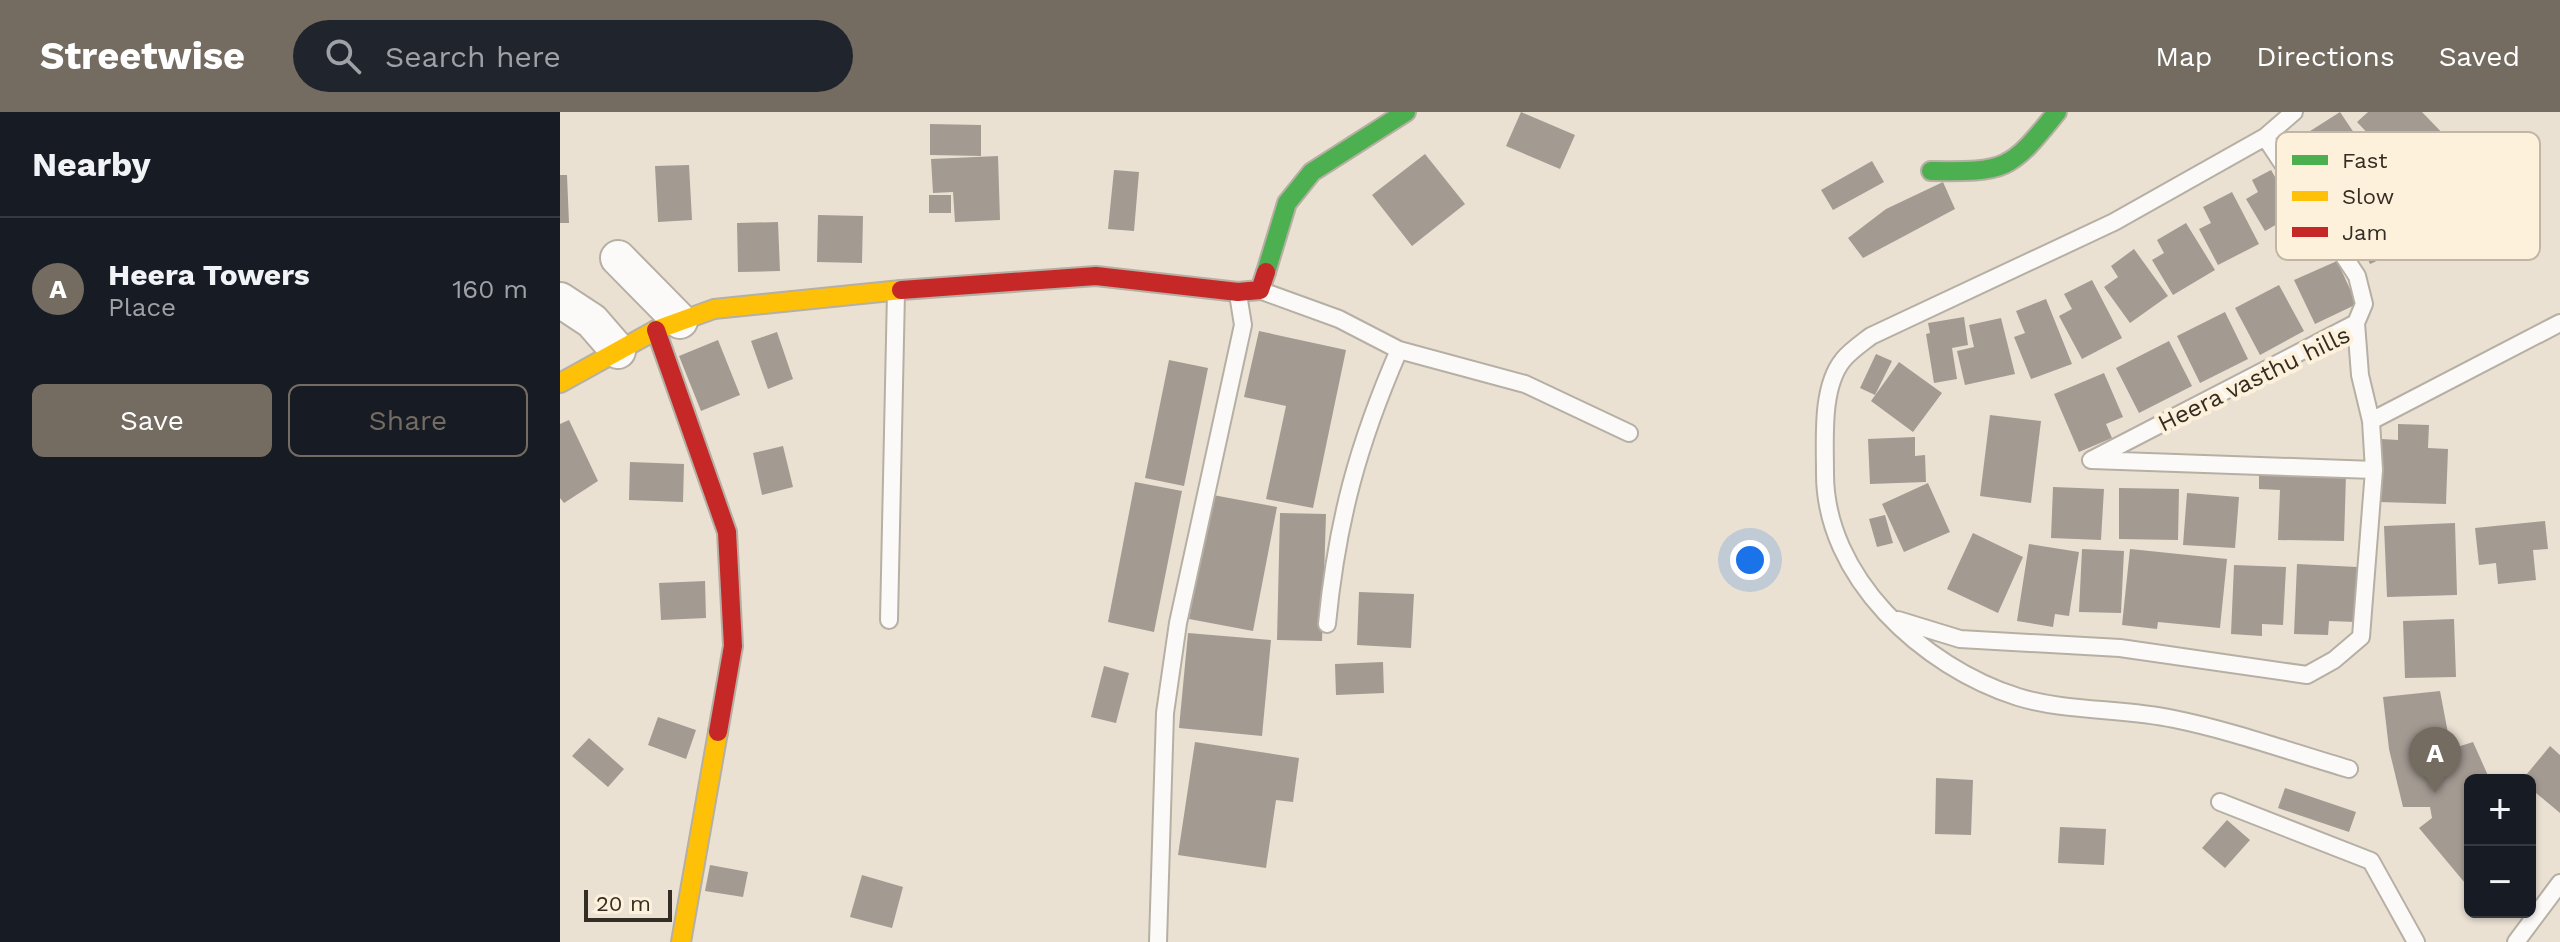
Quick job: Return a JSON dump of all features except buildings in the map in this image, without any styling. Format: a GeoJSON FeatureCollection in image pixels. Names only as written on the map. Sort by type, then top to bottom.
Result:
{"type":"FeatureCollection","features":[{"type":"Feature","properties":{"kind":"street"},"geometry":{"type":"LineString","coordinates":[[560,383],[668,326],[714,309],[896,290],[1096,276],[1238,292],[1260,290],[1287,203],[1312,172],[1406,112]]}},
{"type":"Feature","properties":{"kind":"street"},"geometry":{"type":"LineString","coordinates":[[1931,171],[1994,172],[2011,167],[2057,112]]}},
{"type":"Feature","properties":{"kind":"street"},"geometry":{"type":"LineString","coordinates":[[618,258],[668,326],[727,532],[733,646],[681,942]]}},
{"type":"Feature","properties":{"kind":"street"},"geometry":{"type":"LineString","coordinates":[[560,300],[592,321],[618,351]]}},
{"type":"Feature","properties":{"kind":"lane"},"geometry":{"type":"LineString","coordinates":[[2294,112],[2265,137],[2114,222],[1871,336],[1842,361],[1825,407],[1825,491],[1846,559],[1889,617],[1929,651],[1974,679],[2020,698],[2174,719],[2349,769]]}},
{"type":"Feature","properties":{"kind":"lane"},"geometry":{"type":"LineString","coordinates":[[2265,137],[2276,154]]}},
{"type":"Feature","properties":{"kind":"lane"},"geometry":{"type":"LineString","coordinates":[[2346,260],[2357,276],[2364,304],[2356,323]]}},
{"type":"Feature","properties":{"kind":"lane"},"geometry":{"type":"LineString","coordinates":[[889,620],[896,290]]}},
{"type":"Feature","properties":{"kind":"lane"},"geometry":{"type":"LineString","coordinates":[[1260,290],[1339,319],[1399,350],[1525,384],[1629,433]]}},
{"type":"Feature","properties":{"kind":"lane"},"geometry":{"type":"LineString","coordinates":[[1158,942],[1165,713],[1178,623],[1243,325],[1238,292]]}},
{"type":"Feature","properties":{"kind":"lane","name":"Heera vasthu hills"},"geometry":{"type":"LineString","coordinates":[[1889,617],[1960,639],[2120,648],[2307,675],[2334,660],[2361,637],[2374,470],[2371,421],[2360,375],[2356,323],[2091,460],[2374,470]]}},
{"type":"Feature","properties":{"kind":"lane"},"geometry":{"type":"LineString","coordinates":[[2371,421],[2560,323]]}},
{"type":"Feature","properties":{"kind":"lane"},"geometry":{"type":"LineString","coordinates":[[1327,624],[1343,508],[1366,425],[1399,350]]}},
{"type":"Feature","properties":{"kind":"lane"},"geometry":{"type":"LineString","coordinates":[[2220,802],[2371,861],[2416,942]]}},
{"type":"Feature","properties":{"kind":"lane"},"geometry":{"type":"LineString","coordinates":[[2516,942],[2560,883]]}},
{"type":"Feature","properties":{"kind":"traffic: fast"},"geometry":{"type":"LineString","coordinates":[[1266,272],[1287,203],[1312,172],[1406,112]]}},
{"type":"Feature","properties":{"kind":"traffic: fast"},"geometry":{"type":"LineString","coordinates":[[1931,171],[1976,170],[2004,164],[2028,146],[2057,112]]}},
{"type":"Feature","properties":{"kind":"traffic: slow"},"geometry":{"type":"LineString","coordinates":[[560,383],[656,330],[714,309],[901,290]]}},
{"type":"Feature","properties":{"kind":"traffic: slow"},"geometry":{"type":"LineString","coordinates":[[681,942],[718,732]]}},
{"type":"Feature","properties":{"kind":"traffic: jam"},"geometry":{"type":"LineString","coordinates":[[901,290],[1096,276],[1238,292],[1260,290],[1266,272]]}},
{"type":"Feature","properties":{"kind":"traffic: jam"},"geometry":{"type":"LineString","coordinates":[[656,330],[727,532],[733,646],[718,732]]}},
{"type":"Feature","properties":{"kind":"place","name":"Heera Towers"},"geometry":{"type":"Point","coordinates":[2435,793]}}]}
